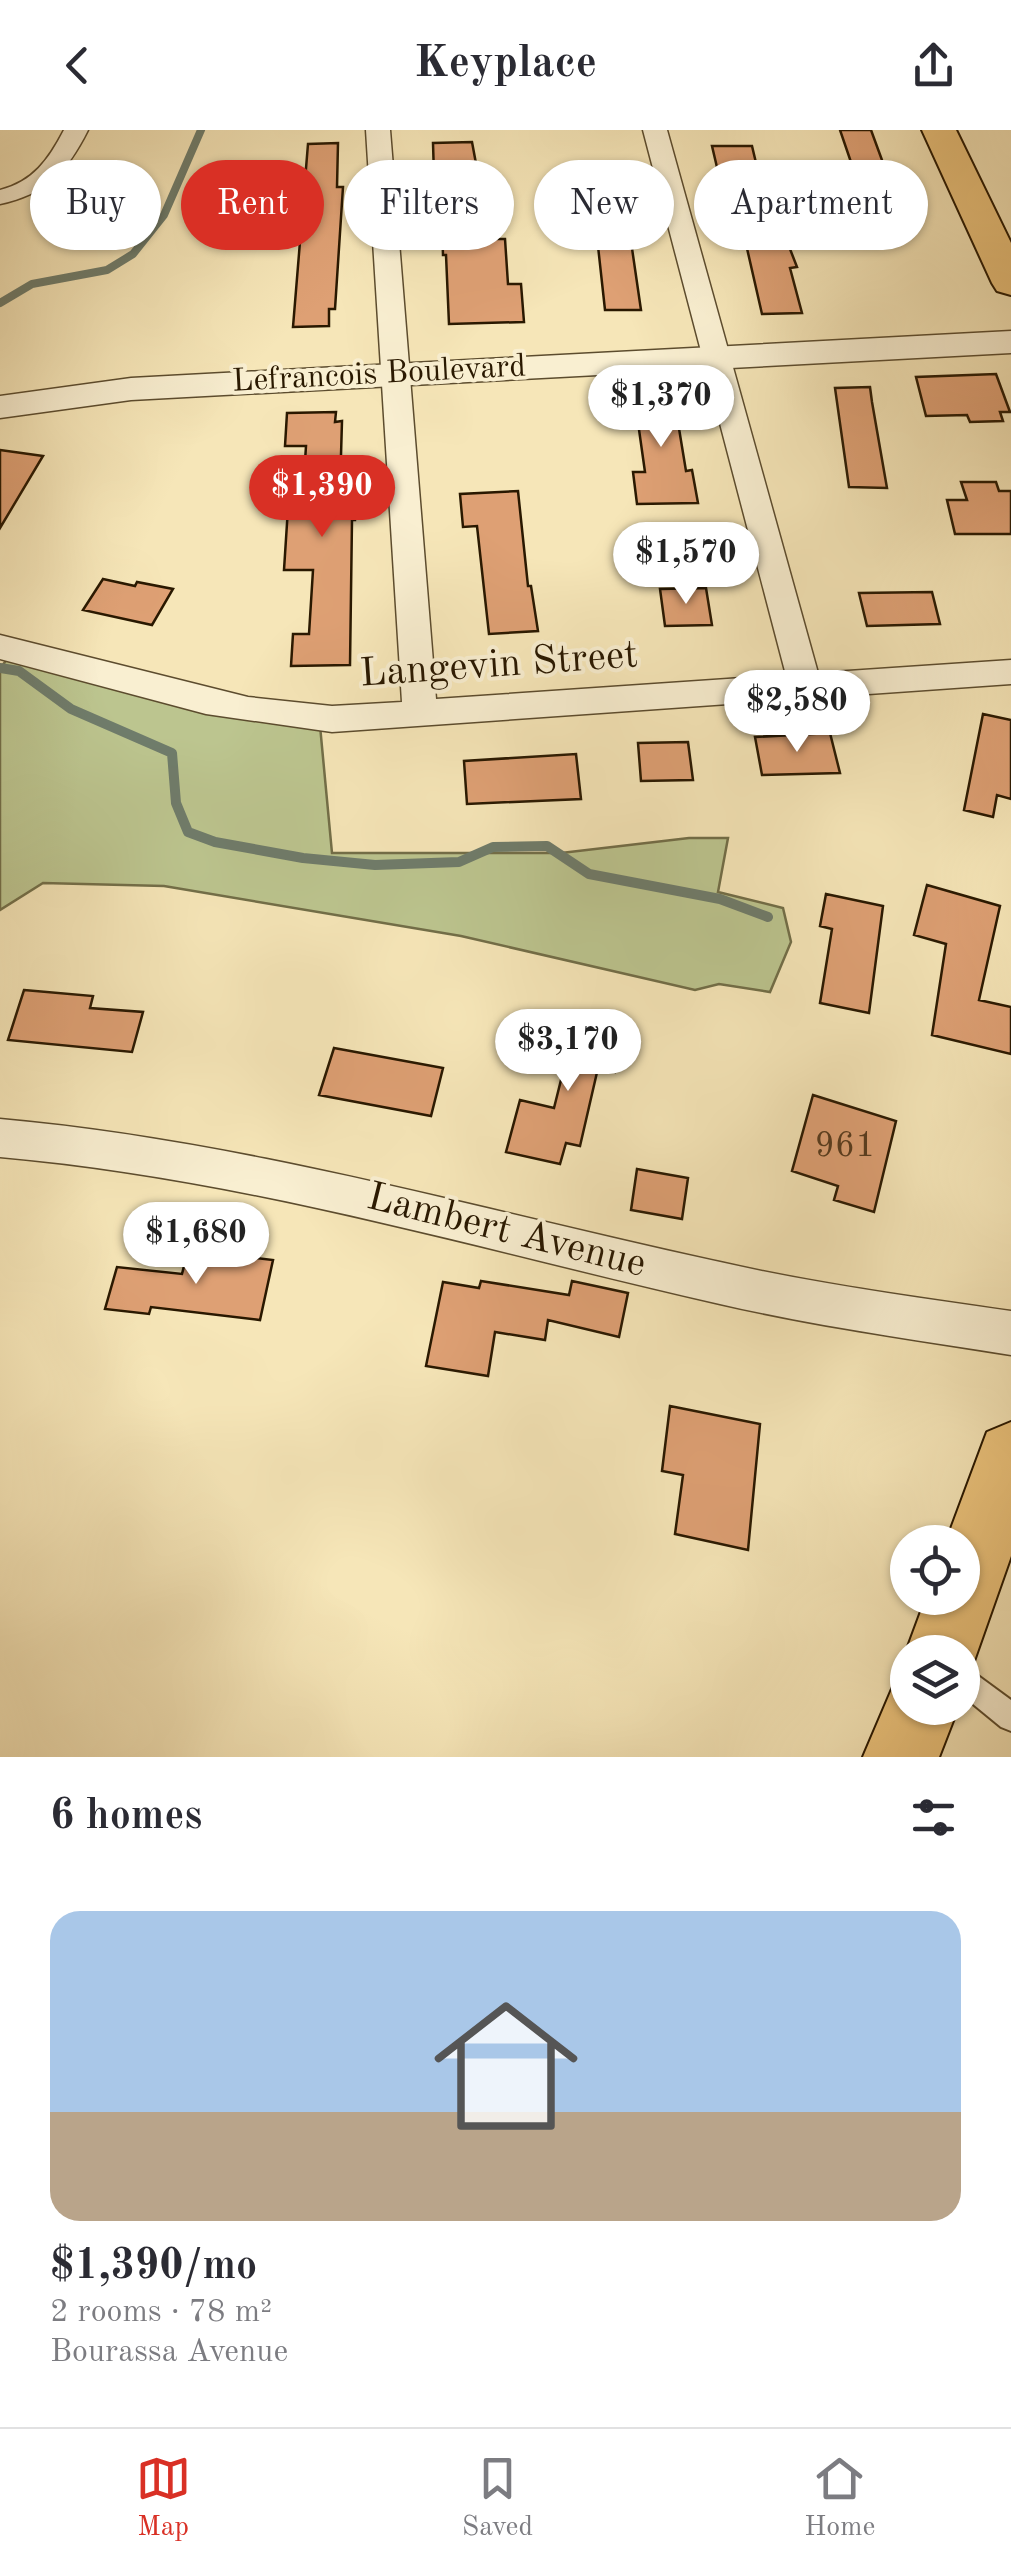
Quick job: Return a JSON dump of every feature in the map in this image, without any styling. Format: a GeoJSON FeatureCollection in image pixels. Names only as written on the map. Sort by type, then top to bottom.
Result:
{"type":"FeatureCollection","features":[{"type":"Feature","properties":{"kind":"main road"},"geometry":{"type":"LineString","coordinates":[[939,130],[1007,264]]}},
{"type":"Feature","properties":{"kind":"main road"},"geometry":{"type":"LineString","coordinates":[[948,1635],[1011,1456]]}},
{"type":"Feature","properties":{"kind":"main road"},"geometry":{"type":"LineString","coordinates":[[901,1757],[913,1725]]}},
{"type":"Feature","properties":{"kind":"street"},"geometry":{"type":"LineString","coordinates":[[0,197],[28,190],[49,177],[76,130]]}},
{"type":"Feature","properties":{"kind":"street"},"geometry":{"type":"LineString","coordinates":[[378,130],[420,714]]}},
{"type":"Feature","properties":{"kind":"street"},"geometry":{"type":"LineString","coordinates":[[655,130],[806,688]]}},
{"type":"Feature","properties":{"kind":"street","name":"Lefrancois Boulevard"},"geometry":{"type":"LineString","coordinates":[[0,407],[52,397],[166,387],[1011,342]]}},
{"type":"Feature","properties":{"kind":"street","name":"Langevin Street"},"geometry":{"type":"LineString","coordinates":[[0,647],[296,718],[420,714],[1011,672]]}},
{"type":"Feature","properties":{"kind":"street","name":"Lambert Avenue"},"geometry":{"type":"LineString","coordinates":[[0,1138],[124,1149],[280,1178],[816,1304],[1011,1333]]}},
{"type":"Feature","properties":{"kind":"lane"},"geometry":{"type":"LineString","coordinates":[[980,1692],[1011,1717]]}},
{"type":"Feature","properties":{"kind":"green space"},"geometry":{"type":"Polygon","coordinates":[[[7,659],[319,715],[332,853],[561,853],[689,838],[728,838],[718,892],[783,908],[791,942],[770,992],[719,984],[695,990],[461,936],[164,886],[43,883],[0,910],[0,669],[7,659]]]}},
{"type":"Feature","properties":{"kind":"building"},"geometry":{"type":"Polygon","coordinates":[[[840,130],[871,130],[882,160],[850,160],[840,130]]]}},
{"type":"Feature","properties":{"kind":"building"},"geometry":{"type":"Polygon","coordinates":[[[472,142],[475,160],[434,160],[433,143],[472,142]]]}},
{"type":"Feature","properties":{"kind":"building"},"geometry":{"type":"Polygon","coordinates":[[[338,143],[337,187],[343,187],[335,309],[329,309],[329,326],[293,327],[299,250],[324,250],[324,160],[307,160],[308,144],[338,143]]]}},
{"type":"Feature","properties":{"kind":"building"},"geometry":{"type":"Polygon","coordinates":[[[712,146],[752,146],[755,160],[715,160],[712,146]]]}},
{"type":"Feature","properties":{"kind":"building"},"geometry":{"type":"Polygon","coordinates":[[[443,250],[506,250],[508,284],[521,284],[524,322],[449,324],[443,250]]]}},
{"type":"Feature","properties":{"kind":"building"},"geometry":{"type":"Polygon","coordinates":[[[598,250],[632,250],[641,310],[605,310],[598,250]]]}},
{"type":"Feature","properties":{"kind":"building"},"geometry":{"type":"Polygon","coordinates":[[[747,250],[790,250],[797,267],[790,268],[802,313],[762,314],[747,250]]]}},
{"type":"Feature","properties":{"kind":"building"},"geometry":{"type":"Polygon","coordinates":[[[996,374],[1010,412],[1000,412],[1003,421],[970,422],[967,415],[926,416],[916,377],[996,374]]]}},
{"type":"Feature","properties":{"kind":"building"},"geometry":{"type":"Polygon","coordinates":[[[672,386],[686,471],[692,470],[698,503],[637,504],[633,472],[645,472],[633,387],[672,386]]]}},
{"type":"Feature","properties":{"kind":"building"},"geometry":{"type":"Polygon","coordinates":[[[870,387],[887,488],[849,487],[835,388],[870,387]]]}},
{"type":"Feature","properties":{"kind":"building"},"geometry":{"type":"Polygon","coordinates":[[[336,412],[335,422],[342,421],[340,489],[356,489],[350,665],[291,666],[293,634],[309,634],[313,570],[284,570],[288,508],[302,507],[306,446],[285,446],[287,413],[336,412]]]}},
{"type":"Feature","properties":{"kind":"building"},"geometry":{"type":"Polygon","coordinates":[[[0,450],[43,456],[0,528],[0,450]]]}},
{"type":"Feature","properties":{"kind":"building"},"geometry":{"type":"Polygon","coordinates":[[[961,482],[996,482],[999,491],[1011,491],[1011,534],[955,534],[947,500],[967,500],[961,482]]]}},
{"type":"Feature","properties":{"kind":"building"},"geometry":{"type":"Polygon","coordinates":[[[518,491],[528,586],[538,631],[489,634],[477,526],[463,527],[460,494],[518,491]]]}},
{"type":"Feature","properties":{"kind":"building"},"geometry":{"type":"Polygon","coordinates":[[[103,579],[173,589],[152,625],[83,610],[103,579]]]}},
{"type":"Feature","properties":{"kind":"building"},"geometry":{"type":"Polygon","coordinates":[[[706,588],[712,625],[665,626],[660,589],[706,588]]]}},
{"type":"Feature","properties":{"kind":"building"},"geometry":{"type":"Polygon","coordinates":[[[932,592],[940,624],[867,626],[859,593],[932,592]]]}},
{"type":"Feature","properties":{"kind":"building"},"geometry":{"type":"Polygon","coordinates":[[[983,714],[1011,720],[1011,799],[997,795],[993,817],[964,810],[983,714]]]}},
{"type":"Feature","properties":{"kind":"building"},"geometry":{"type":"Polygon","coordinates":[[[830,733],[840,773],[762,775],[755,737],[830,733]]]}},
{"type":"Feature","properties":{"kind":"building"},"geometry":{"type":"Polygon","coordinates":[[[688,742],[693,780],[641,781],[638,743],[688,742]]]}},
{"type":"Feature","properties":{"kind":"building"},"geometry":{"type":"Polygon","coordinates":[[[576,754],[581,799],[467,804],[464,761],[576,754]]]}},
{"type":"Feature","properties":{"kind":"building"},"geometry":{"type":"Polygon","coordinates":[[[927,885],[1000,906],[979,1000],[1011,1007],[1011,1054],[932,1035],[946,944],[914,935],[927,885]]]}},
{"type":"Feature","properties":{"kind":"building"},"geometry":{"type":"Polygon","coordinates":[[[826,894],[883,906],[869,1013],[820,1003],[832,929],[820,926],[826,894]]]}},
{"type":"Feature","properties":{"kind":"building"},"geometry":{"type":"Polygon","coordinates":[[[24,990],[93,996],[90,1008],[143,1012],[132,1052],[8,1040],[24,990]]]}},
{"type":"Feature","properties":{"kind":"building"},"geometry":{"type":"Polygon","coordinates":[[[577,1016],[625,1025],[615,1072],[598,1068],[580,1146],[566,1143],[560,1164],[506,1152],[520,1100],[554,1108],[577,1016]]]}},
{"type":"Feature","properties":{"kind":"building"},"geometry":{"type":"Polygon","coordinates":[[[334,1048],[443,1068],[431,1116],[319,1095],[334,1048]]]}},
{"type":"Feature","properties":{"kind":"building"},"geometry":{"type":"Polygon","coordinates":[[[813,1095],[896,1121],[874,1212],[834,1200],[838,1186],[792,1171],[813,1095]]]}},
{"type":"Feature","properties":{"kind":"building"},"geometry":{"type":"Polygon","coordinates":[[[637,1169],[688,1178],[682,1219],[631,1210],[637,1169]]]}},
{"type":"Feature","properties":{"kind":"building"},"geometry":{"type":"Polygon","coordinates":[[[188,1250],[273,1260],[260,1320],[151,1307],[149,1314],[105,1309],[117,1267],[182,1274],[188,1250]]]}},
{"type":"Feature","properties":{"kind":"building"},"geometry":{"type":"Polygon","coordinates":[[[481,1281],[569,1295],[572,1281],[628,1293],[619,1337],[548,1320],[545,1340],[495,1332],[488,1376],[426,1366],[443,1282],[479,1288],[481,1281]]]}},
{"type":"Feature","properties":{"kind":"building"},"geometry":{"type":"Polygon","coordinates":[[[670,1406],[760,1424],[748,1550],[675,1534],[683,1475],[662,1471],[670,1406]]]}},
{"type":"Feature","properties":{"kind":"waterway"},"geometry":{"type":"LineString","coordinates":[[0,303],[32,284],[107,270],[133,254],[164,215],[201,130]]}},
{"type":"Feature","properties":{"kind":"waterway"},"geometry":{"type":"LineString","coordinates":[[0,668],[19,671],[71,709],[172,753],[176,803],[188,832],[215,842],[303,858],[375,865],[459,862],[493,847],[547,846],[589,874],[720,899],[768,917]]}}]}
